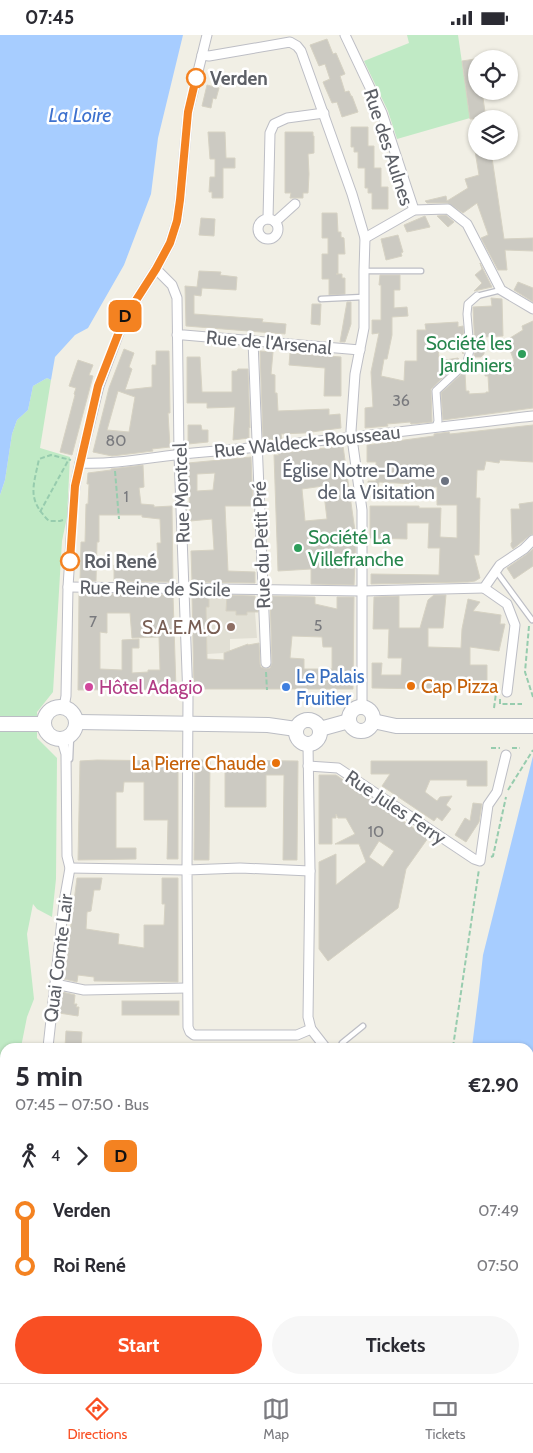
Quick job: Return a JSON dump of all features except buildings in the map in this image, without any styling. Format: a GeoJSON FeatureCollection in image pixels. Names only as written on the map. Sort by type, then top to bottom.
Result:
{"type":"FeatureCollection","features":[{"type":"Feature","properties":{"kind":"main road"},"geometry":{"type":"LineString","coordinates":[[59,707],[64,707],[73,713],[77,722],[76,727],[66,738],[51,737],[44,724],[46,714],[50,710],[59,707]]}},
{"type":"Feature","properties":{"kind":"main road"},"geometry":{"type":"LineString","coordinates":[[362,707],[367,708],[371,712],[373,721],[369,729],[361,731],[353,728],[349,717],[355,708],[362,707]]}},
{"type":"Feature","properties":{"kind":"main road"},"geometry":{"type":"LineString","coordinates":[[310,719],[315,721],[320,729],[319,738],[313,744],[308,745],[298,740],[295,733],[301,721],[310,719]]}},
{"type":"Feature","properties":{"kind":"main road"},"geometry":{"type":"LineString","coordinates":[[320,729],[349,721]]}},
{"type":"Feature","properties":{"kind":"main road"},"geometry":{"type":"LineString","coordinates":[[373,721],[396,726],[530,727]]}},
{"type":"Feature","properties":{"kind":"main road"},"geometry":{"type":"LineString","coordinates":[[77,722],[268,725],[296,729]]}},
{"type":"Feature","properties":{"kind":"main road"},"geometry":{"type":"LineString","coordinates":[[0,724],[44,724]]}},
{"type":"Feature","properties":{"kind":"street"},"geometry":{"type":"LineString","coordinates":[[64,707],[66,696],[68,587],[75,486],[98,386],[124,319],[156,269],[170,243],[177,221],[188,112],[207,35]]}},
{"type":"Feature","properties":{"kind":"street","name":"Rue des Aulnes"},"geometry":{"type":"LineString","coordinates":[[345,35],[382,113],[414,210],[365,238]]}},
{"type":"Feature","properties":{"kind":"street"},"geometry":{"type":"LineString","coordinates":[[202,55],[209,56],[290,42],[297,46],[301,51],[324,113],[365,238],[364,328],[355,375],[351,431],[362,509],[362,707]]}},
{"type":"Feature","properties":{"kind":"street"},"geometry":{"type":"LineString","coordinates":[[295,204],[272,221],[270,133],[274,124],[287,118],[324,113]]}},
{"type":"Feature","properties":{"kind":"street"},"geometry":{"type":"LineString","coordinates":[[414,210],[448,209],[467,224],[501,290],[533,309]]}},
{"type":"Feature","properties":{"kind":"street","name":"Rue Montcel"},"geometry":{"type":"LineString","coordinates":[[156,269],[172,285],[176,298],[188,725],[188,1027],[194,1035],[297,1035],[311,1029]]}},
{"type":"Feature","properties":{"kind":"street"},"geometry":{"type":"LineString","coordinates":[[436,427],[438,421],[436,391],[467,362],[470,350],[468,304],[477,296]]}},
{"type":"Feature","properties":{"kind":"street","name":"Rue de l'Arsenal"},"geometry":{"type":"LineString","coordinates":[[177,335],[360,350]]}},
{"type":"Feature","properties":{"kind":"street","name":"Rue du Petit Pré"},"geometry":{"type":"LineString","coordinates":[[253,341],[266,663]]}},
{"type":"Feature","properties":{"kind":"street","name":"Rue Waldeck-Rousseau"},"geometry":{"type":"LineString","coordinates":[[80,463],[114,462],[352,438],[533,416]]}},
{"type":"Feature","properties":{"kind":"street"},"geometry":{"type":"LineString","coordinates":[[507,692],[515,625],[506,604],[484,589],[500,565],[533,541]]}},
{"type":"Feature","properties":{"kind":"street","name":"Rue Reine de Sicile"},"geometry":{"type":"LineString","coordinates":[[68,587],[362,591],[484,589]]}},
{"type":"Feature","properties":{"kind":"street","name":"Quai Comte Lair"},"geometry":{"type":"LineString","coordinates":[[48,1043],[64,902],[70,868],[67,856],[66,738]]}},
{"type":"Feature","properties":{"kind":"street"},"geometry":{"type":"LineString","coordinates":[[308,745],[310,871],[308,1017],[311,1029],[322,1043]]}},
{"type":"Feature","properties":{"kind":"street"},"geometry":{"type":"LineString","coordinates":[[480,861],[488,805],[497,792],[506,755]]}},
{"type":"Feature","properties":{"kind":"street","name":"Rue Jules Ferry"},"geometry":{"type":"LineString","coordinates":[[308,766],[338,768],[474,859],[480,861]]}},
{"type":"Feature","properties":{"kind":"street"},"geometry":{"type":"LineString","coordinates":[[70,868],[187,870],[240,868],[310,871]]}},
{"type":"Feature","properties":{"kind":"street"},"geometry":{"type":"LineString","coordinates":[[55,984],[84,990],[187,989]]}},
{"type":"Feature","properties":{"kind":"lane"},"geometry":{"type":"LineString","coordinates":[[364,271],[421,271]]}},
{"type":"Feature","properties":{"kind":"lane"},"geometry":{"type":"LineString","coordinates":[[477,296],[501,290]]}},
{"type":"Feature","properties":{"kind":"lane"},"geometry":{"type":"LineString","coordinates":[[321,299],[365,297]]}},
{"type":"Feature","properties":{"kind":"lane"},"geometry":{"type":"LineString","coordinates":[[496,571],[532,619]]}},
{"type":"Feature","properties":{"kind":"lane"},"geometry":{"type":"LineString","coordinates":[[342,1043],[363,1026]]}},
{"type":"Feature","properties":{"kind":"path"},"geometry":{"type":"LineString","coordinates":[[73,509],[70,515],[60,521],[49,521],[40,512],[33,500],[34,480],[39,459],[51,455],[80,463]]}},
{"type":"Feature","properties":{"kind":"path"},"geometry":{"type":"LineString","coordinates":[[40,512],[69,459]]}},
{"type":"Feature","properties":{"kind":"path"},"geometry":{"type":"LineString","coordinates":[[114,462],[119,519]]}},
{"type":"Feature","properties":{"kind":"path"},"geometry":{"type":"LineString","coordinates":[[532,619],[528,629],[524,672],[533,697]]}},
{"type":"Feature","properties":{"kind":"path"},"geometry":{"type":"LineString","coordinates":[[266,663],[267,690]]}},
{"type":"Feature","properties":{"kind":"path"},"geometry":{"type":"LineString","coordinates":[[494,708],[496,693],[501,693],[500,704],[522,704]]}},
{"type":"Feature","properties":{"kind":"path"},"geometry":{"type":"LineString","coordinates":[[454,1043],[480,861],[493,856],[508,790],[533,750]]}},
{"type":"Feature","properties":{"kind":"shaded area","name":"S.A.E.M.O"},"geometry":{"type":"Polygon","coordinates":[[[209,595],[227,596],[226,611],[236,611],[236,615],[246,615],[247,612],[255,612],[257,638],[230,639],[230,651],[207,654],[206,607],[209,607],[209,595]]]}},
{"type":"Feature","properties":{"kind":"green space"},"geometry":{"type":"Polygon","coordinates":[[[407,35],[458,35],[469,110],[468,119],[397,139],[388,111],[364,61],[409,43],[407,35]]]}},
{"type":"Feature","properties":{"kind":"green space"},"geometry":{"type":"Polygon","coordinates":[[[47,378],[51,380],[40,448],[70,457],[67,517],[62,541],[53,692],[37,712],[37,738],[57,758],[56,879],[52,917],[37,909],[33,904],[27,934],[34,999],[27,1017],[22,1043],[0,1043],[0,495],[5,480],[12,434],[17,420],[28,410],[33,386],[47,378]]]}},
{"type":"Feature","properties":{"kind":"water","name":"La Loire"},"geometry":{"type":"Polygon","coordinates":[[[0,35],[183,35],[158,138],[151,194],[124,265],[88,328],[75,335],[55,357],[51,380],[47,378],[33,386],[28,410],[17,420],[12,434],[5,480],[0,495],[0,35]]]}},
{"type":"Feature","properties":{"kind":"water"},"geometry":{"type":"Polygon","coordinates":[[[533,756],[533,1043],[472,1043],[483,955],[533,756]]]}},
{"type":"Feature","properties":{"kind":"bus line","name":"D"},"geometry":{"type":"LineString","coordinates":[[70,561],[75,486],[98,386],[124,319],[156,269],[170,243],[177,221],[188,112],[196,78]]}},
{"type":"Feature","properties":{"kind":"place","name":"Verden"},"geometry":{"type":"Point","coordinates":[196,78]}},
{"type":"Feature","properties":{"kind":"place","name":"Société les Jardiniers"},"geometry":{"type":"Point","coordinates":[522,354]}},
{"type":"Feature","properties":{"kind":"place","name":"Église Notre-Dame de la Visitation"},"geometry":{"type":"Point","coordinates":[445,481]}},
{"type":"Feature","properties":{"kind":"place","name":"Société La Villefranche"},"geometry":{"type":"Point","coordinates":[298,548]}},
{"type":"Feature","properties":{"kind":"place","name":"Roi René"},"geometry":{"type":"Point","coordinates":[70,561]}},
{"type":"Feature","properties":{"kind":"place","name":"S.A.E.M.O"},"geometry":{"type":"Point","coordinates":[231,627]}},
{"type":"Feature","properties":{"kind":"place","name":"Cap Pizza"},"geometry":{"type":"Point","coordinates":[411,686]}},
{"type":"Feature","properties":{"kind":"place","name":"Hôtel Adagio"},"geometry":{"type":"Point","coordinates":[89,687]}},
{"type":"Feature","properties":{"kind":"place","name":"Le Palais Fruitier"},"geometry":{"type":"Point","coordinates":[286,687]}},
{"type":"Feature","properties":{"kind":"place","name":"La Pierre Chaude"},"geometry":{"type":"Point","coordinates":[276,763]}}]}
